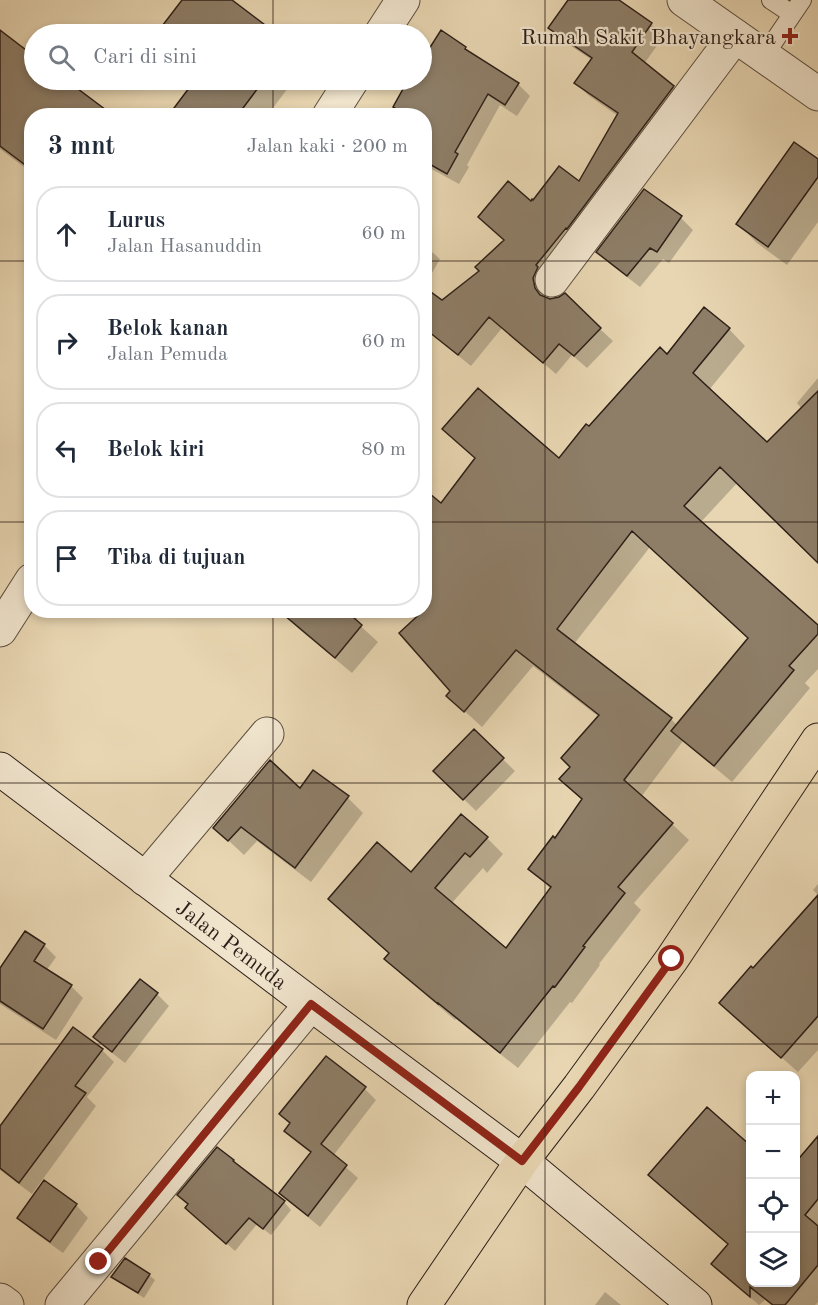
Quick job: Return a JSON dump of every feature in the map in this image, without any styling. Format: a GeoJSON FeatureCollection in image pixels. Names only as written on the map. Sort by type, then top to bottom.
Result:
{"type":"FeatureCollection","features":[{"type":"Feature","properties":{"kind":"main road"},"geometry":{"type":"LineString","coordinates":[[424,1305],[522,1161],[672,959],[818,740]]}},
{"type":"Feature","properties":{"kind":"street"},"geometry":{"type":"LineString","coordinates":[[387,24],[403,0]]}},
{"type":"Feature","properties":{"kind":"street"},"geometry":{"type":"LineString","coordinates":[[684,0],[818,94]]}},
{"type":"Feature","properties":{"kind":"street"},"geometry":{"type":"LineString","coordinates":[[552,280],[735,36]]}},
{"type":"Feature","properties":{"kind":"street"},"geometry":{"type":"LineString","coordinates":[[334,108],[346,90]]}},
{"type":"Feature","properties":{"kind":"street"},"geometry":{"type":"LineString","coordinates":[[0,630],[24,592]]}},
{"type":"Feature","properties":{"kind":"street"},"geometry":{"type":"LineString","coordinates":[[145,879],[267,734]]}},
{"type":"Feature","properties":{"kind":"street","name":"Jalan Pemuda"},"geometry":{"type":"LineString","coordinates":[[0,769],[522,1161],[695,1305]]}},
{"type":"Feature","properties":{"kind":"street"},"geometry":{"type":"LineString","coordinates":[[62,1305],[311,1004]]}},
{"type":"Feature","properties":{"kind":"street"},"geometry":{"type":"LineString","coordinates":[[0,1300],[7,1305]]}},
{"type":"Feature","properties":{"kind":"lane"},"geometry":{"type":"LineString","coordinates":[[764,56],[797,7],[771,0]]}},
{"type":"Feature","properties":{"kind":"building"},"geometry":{"type":"Polygon","coordinates":[[[182,0],[232,0],[264,24],[164,24],[182,0]]]}},
{"type":"Feature","properties":{"kind":"building"},"geometry":{"type":"Polygon","coordinates":[[[568,0],[619,0],[652,23],[632,52],[674,86],[567,229],[536,265],[538,267],[533,278],[535,288],[540,295],[550,299],[565,293],[601,328],[574,356],[559,344],[543,363],[489,317],[458,355],[432,334],[432,293],[442,300],[479,271],[475,267],[504,240],[478,217],[508,181],[531,201],[559,166],[579,181],[618,113],[574,83],[592,58],[548,28],[568,0]]]}},
{"type":"Feature","properties":{"kind":"building"},"geometry":{"type":"Polygon","coordinates":[[[0,30],[24,48],[24,90],[79,90],[103,108],[24,108],[24,164],[0,146],[0,30]]]}},
{"type":"Feature","properties":{"kind":"building"},"geometry":{"type":"Polygon","coordinates":[[[441,30],[466,47],[465,49],[519,83],[505,105],[488,94],[455,152],[458,154],[447,174],[432,166],[432,108],[393,107],[402,90],[432,90],[432,44],[441,30]]]}},
{"type":"Feature","properties":{"kind":"building"},"geometry":{"type":"Polygon","coordinates":[[[188,90],[256,90],[243,108],[174,108],[188,90]]]}},
{"type":"Feature","properties":{"kind":"building"},"geometry":{"type":"Polygon","coordinates":[[[794,142],[818,159],[818,177],[768,247],[736,224],[794,142]]]}},
{"type":"Feature","properties":{"kind":"building"},"geometry":{"type":"Polygon","coordinates":[[[644,189],[682,216],[657,252],[650,248],[627,276],[596,252],[644,189]]]}},
{"type":"Feature","properties":{"kind":"building"},"geometry":{"type":"Polygon","coordinates":[[[704,307],[730,328],[693,373],[767,442],[818,391],[818,563],[720,467],[684,506],[818,625],[818,634],[789,666],[794,670],[714,766],[671,731],[748,638],[632,531],[557,629],[672,718],[624,780],[673,823],[618,887],[625,893],[583,946],[585,947],[555,987],[553,986],[500,1053],[384,959],[389,953],[328,899],[377,842],[411,872],[461,814],[488,837],[470,857],[465,853],[435,888],[506,948],[551,887],[528,869],[553,836],[555,838],[582,799],[559,779],[570,767],[561,758],[599,715],[516,650],[464,712],[446,696],[450,691],[399,633],[415,618],[432,618],[432,496],[441,503],[475,458],[442,429],[478,388],[559,458],[586,424],[589,426],[660,347],[667,354],[704,307]]]}},
{"type":"Feature","properties":{"kind":"building"},"geometry":{"type":"Polygon","coordinates":[[[288,618],[354,618],[362,625],[335,658],[288,618]]]}},
{"type":"Feature","properties":{"kind":"building"},"geometry":{"type":"Polygon","coordinates":[[[474,729],[504,758],[463,800],[433,771],[474,729]]]}},
{"type":"Feature","properties":{"kind":"building"},"geometry":{"type":"Polygon","coordinates":[[[270,760],[300,788],[313,770],[349,796],[295,868],[241,827],[228,841],[213,828],[270,760]]]}},
{"type":"Feature","properties":{"kind":"building"},"geometry":{"type":"Polygon","coordinates":[[[818,895],[818,1016],[781,1058],[719,1003],[818,895]]]}},
{"type":"Feature","properties":{"kind":"building"},"geometry":{"type":"Polygon","coordinates":[[[25,931],[45,944],[34,961],[72,985],[43,1029],[0,1001],[0,968],[25,931]]]}},
{"type":"Feature","properties":{"kind":"building"},"geometry":{"type":"Polygon","coordinates":[[[140,979],[158,993],[112,1052],[93,1037],[140,979]]]}},
{"type":"Feature","properties":{"kind":"building"},"geometry":{"type":"Polygon","coordinates":[[[73,1027],[103,1049],[75,1086],[86,1093],[19,1183],[0,1168],[0,1126],[73,1027]]]}},
{"type":"Feature","properties":{"kind":"building"},"geometry":{"type":"Polygon","coordinates":[[[326,1056],[366,1087],[321,1144],[347,1165],[308,1216],[279,1193],[311,1152],[284,1131],[290,1123],[279,1114],[326,1056]]]}},
{"type":"Feature","properties":{"kind":"building"},"geometry":{"type":"Polygon","coordinates":[[[707,1107],[746,1141],[746,1287],[750,1287],[750,1297],[711,1264],[728,1244],[648,1175],[707,1107]]]}},
{"type":"Feature","properties":{"kind":"building"},"geometry":{"type":"Polygon","coordinates":[[[818,1136],[818,1199],[805,1215],[818,1226],[818,1265],[800,1287],[800,1157],[818,1136]]]}},
{"type":"Feature","properties":{"kind":"building"},"geometry":{"type":"Polygon","coordinates":[[[217,1147],[285,1201],[263,1229],[249,1218],[226,1244],[185,1208],[188,1204],[177,1195],[217,1147]]]}},
{"type":"Feature","properties":{"kind":"building"},"geometry":{"type":"Polygon","coordinates":[[[44,1180],[77,1204],[50,1242],[17,1218],[44,1180]]]}},
{"type":"Feature","properties":{"kind":"building"},"geometry":{"type":"Polygon","coordinates":[[[125,1258],[150,1274],[138,1293],[111,1277],[125,1258]]]}},
{"type":"Feature","properties":{"kind":"building"},"geometry":{"type":"Polygon","coordinates":[[[750,1287],[800,1287],[785,1305],[773,1305],[750,1287]]]}},
{"type":"Feature","properties":{"kind":"place","name":"Rumah Sakit Bhayangkara"},"geometry":{"type":"Point","coordinates":[790,36]}},
{"type":"Feature","properties":{"kind":"route"},"geometry":{"type":"LineString","coordinates":[[99,1262],[311,1004],[522,1161],[672,959]]}}]}
